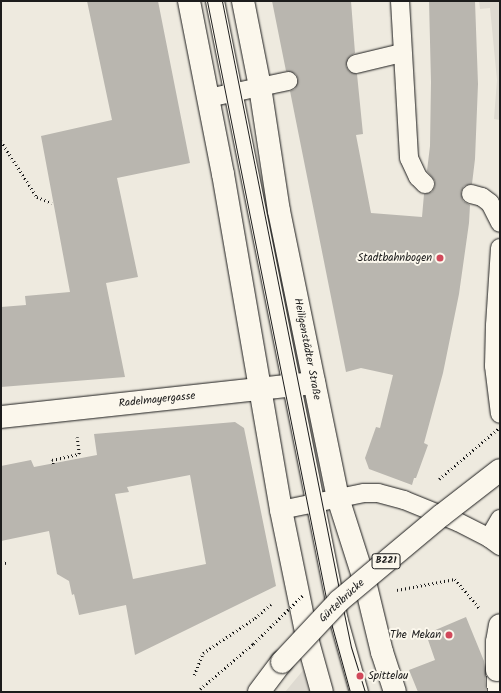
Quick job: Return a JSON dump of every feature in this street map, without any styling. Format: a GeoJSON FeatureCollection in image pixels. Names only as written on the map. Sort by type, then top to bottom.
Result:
{"type":"FeatureCollection","features":[{"type":"Feature","properties":{"kind":"main road"},"geometry":{"type":"LineString","coordinates":[[189,1],[261,388],[281,510],[301,611],[322,692]]}},
{"type":"Feature","properties":{"kind":"main road","name":"Heiligenstädter Straße"},"geometry":{"type":"LineString","coordinates":[[243,1],[260,87],[279,211],[338,498],[366,586],[382,652],[395,692]]}},
{"type":"Feature","properties":{"kind":"main road","name":"Radelmayergasse"},"geometry":{"type":"LineString","coordinates":[[1,417],[314,383]]}},
{"type":"Feature","properties":{"kind":"main road","name":"Gürtelbrücke"},"geometry":{"type":"LineString","coordinates":[[259,692],[282,662],[340,601],[436,520],[500,470]]}},
{"type":"Feature","properties":{"kind":"main road"},"geometry":{"type":"LineString","coordinates":[[499,692],[497,642],[500,625]]}},
{"type":"Feature","properties":{"kind":"lane"},"geometry":{"type":"LineString","coordinates":[[215,1],[339,621],[359,692]]}},
{"type":"Feature","properties":{"kind":"lane"},"geometry":{"type":"LineString","coordinates":[[400,1],[409,158],[418,177],[425,184]]}},
{"type":"Feature","properties":{"kind":"lane"},"geometry":{"type":"LineString","coordinates":[[356,64],[402,52]]}},
{"type":"Feature","properties":{"kind":"lane"},"geometry":{"type":"LineString","coordinates":[[208,98],[288,81]]}},
{"type":"Feature","properties":{"kind":"lane"},"geometry":{"type":"LineString","coordinates":[[471,194],[482,197],[490,203],[500,223]]}},
{"type":"Feature","properties":{"kind":"lane"},"geometry":{"type":"LineString","coordinates":[[500,248],[494,366],[500,414]]}},
{"type":"Feature","properties":{"kind":"lane"},"geometry":{"type":"LineString","coordinates":[[281,510],[364,492],[378,493],[404,500],[458,522],[495,542],[500,519]]}},
{"type":"Feature","properties":{"kind":"path"},"geometry":{"type":"LineString","coordinates":[[1,141],[36,197],[52,203]]}},
{"type":"Feature","properties":{"kind":"path"},"geometry":{"type":"LineString","coordinates":[[53,464],[52,460],[79,454],[77,433]]}},
{"type":"Feature","properties":{"kind":"path"},"geometry":{"type":"LineString","coordinates":[[1,564],[8,562]]}},
{"type":"Feature","properties":{"kind":"path"},"geometry":{"type":"LineString","coordinates":[[394,589],[399,590],[456,578],[480,609]]}},
{"type":"Feature","properties":{"kind":"path"},"geometry":{"type":"LineString","coordinates":[[194,675],[203,653],[255,618],[277,599]]}},
{"type":"Feature","properties":{"kind":"shaded area"},"geometry":{"type":"Polygon","coordinates":[[[479,1],[500,1],[500,120],[494,119],[497,80],[490,8],[480,9],[479,1]]]}},
{"type":"Feature","properties":{"kind":"shaded area"},"geometry":{"type":"Polygon","coordinates":[[[305,668],[313,692],[285,692],[305,668]]]}},
{"type":"Feature","properties":{"kind":"building"},"geometry":{"type":"Polygon","coordinates":[[[87,1],[158,1],[190,163],[117,178],[138,277],[106,283],[125,377],[1,387],[1,307],[26,305],[25,296],[70,292],[41,136],[112,120],[87,1]]]}},
{"type":"Feature","properties":{"kind":"building"},"geometry":{"type":"Polygon","coordinates":[[[272,1],[351,1],[355,53],[349,57],[346,66],[349,71],[357,74],[363,134],[356,135],[371,213],[422,217],[424,194],[432,192],[435,186],[435,181],[427,171],[430,146],[431,82],[429,1],[475,1],[478,84],[475,159],[472,184],[464,186],[461,192],[463,201],[470,205],[469,223],[459,294],[443,373],[424,443],[428,445],[412,485],[369,469],[365,458],[376,427],[380,428],[393,375],[361,368],[346,372],[290,91],[295,89],[298,79],[296,74],[286,71],[272,1]]]}},
{"type":"Feature","properties":{"kind":"building"},"geometry":{"type":"Polygon","coordinates":[[[235,422],[244,428],[276,586],[135,655],[126,605],[79,615],[69,581],[57,574],[49,531],[1,541],[1,466],[31,460],[34,467],[97,455],[94,434],[235,422]],[[190,475],[127,487],[129,492],[115,494],[133,579],[206,564],[190,475]]]}},
{"type":"Feature","properties":{"kind":"building"},"geometry":{"type":"Polygon","coordinates":[[[466,617],[484,661],[486,692],[418,692],[409,670],[435,660],[426,634],[466,617]]]}},
{"type":"Feature","properties":{"kind":"tram line"},"geometry":{"type":"LineString","coordinates":[[207,1],[331,623],[350,692]]}},
{"type":"Feature","properties":{"kind":"tram line"},"geometry":{"type":"LineString","coordinates":[[222,1],[340,594],[351,647],[365,692]]}},
{"type":"Feature","properties":{"kind":"place","name":"Stadtbahnbogen"},"geometry":{"type":"Point","coordinates":[440,258]}},
{"type":"Feature","properties":{"kind":"place","name":"The Mekan"},"geometry":{"type":"Point","coordinates":[449,635]}},
{"type":"Feature","properties":{"kind":"place","name":"Spittelau"},"geometry":{"type":"Point","coordinates":[360,676]}}]}
